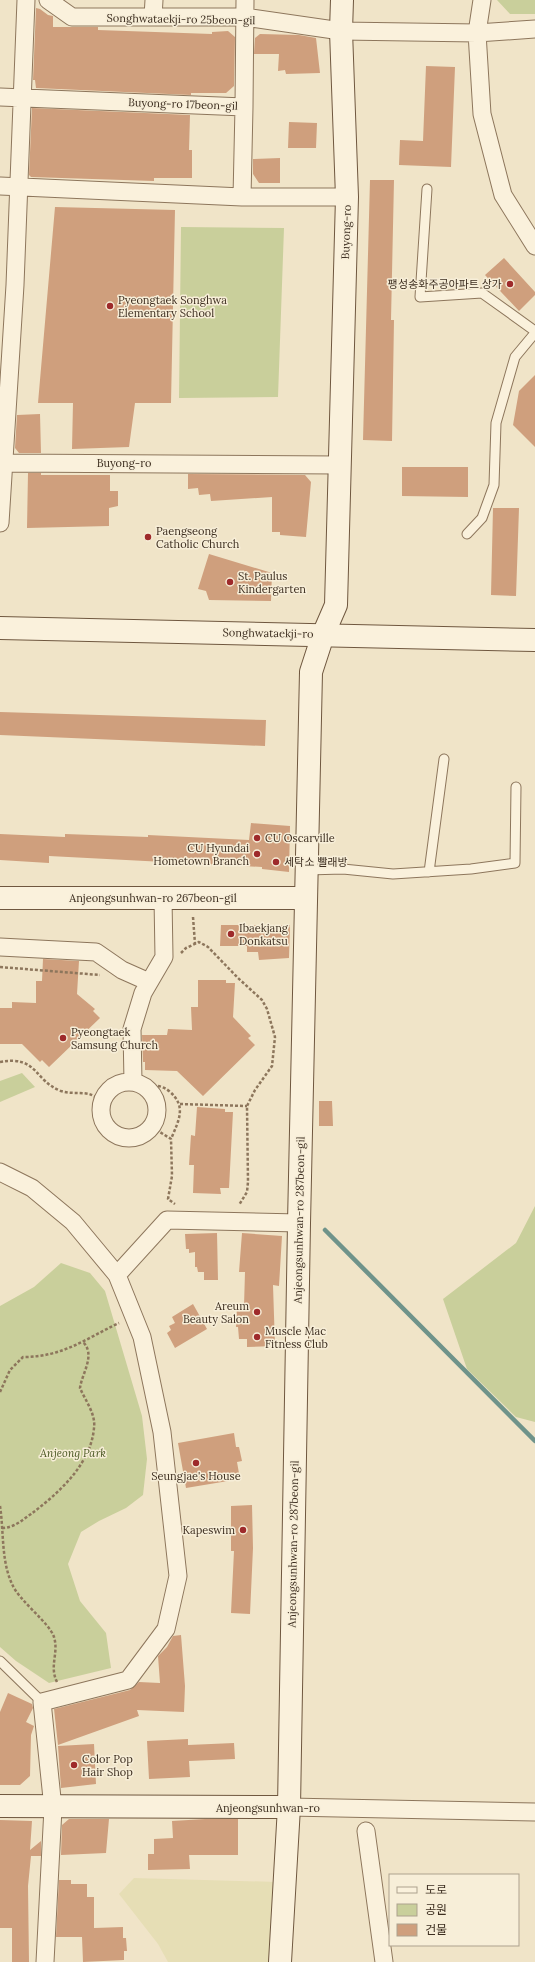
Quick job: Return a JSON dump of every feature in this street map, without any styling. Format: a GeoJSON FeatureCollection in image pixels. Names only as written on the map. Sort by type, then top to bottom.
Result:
{"type":"FeatureCollection","features":[{"type":"Feature","properties":{"kind":"street"},"geometry":{"type":"LineString","coordinates":[[0,523],[5,463],[7,285],[19,187],[26,0]]}},
{"type":"Feature","properties":{"kind":"street","name":"Songhwataekji-ro 25beon-gil"},"geometry":{"type":"LineString","coordinates":[[48,0],[72,17],[245,17],[341,31],[477,33],[535,29]]}},
{"type":"Feature","properties":{"kind":"street"},"geometry":{"type":"LineString","coordinates":[[153,17],[154,0]]}},
{"type":"Feature","properties":{"kind":"street"},"geometry":{"type":"LineString","coordinates":[[244,107],[245,0]]}},
{"type":"Feature","properties":{"kind":"street","name":"Buyong-ro"},"geometry":{"type":"LineString","coordinates":[[323,635],[336,605],[346,197],[341,31],[342,0]]}},
{"type":"Feature","properties":{"kind":"street"},"geometry":{"type":"LineString","coordinates":[[482,0],[477,33],[482,114],[503,195],[535,246]]}},
{"type":"Feature","properties":{"kind":"street","name":"Buyong-ro 17beon-gil"},"geometry":{"type":"LineString","coordinates":[[0,98],[244,107],[242,197]]}},
{"type":"Feature","properties":{"kind":"street"},"geometry":{"type":"LineString","coordinates":[[0,186],[242,197],[346,197]]}},
{"type":"Feature","properties":{"kind":"street","name":"Buyong-ro"},"geometry":{"type":"LineString","coordinates":[[5,463],[339,464]]}},
{"type":"Feature","properties":{"kind":"street","name":"Songhwataekji-ro"},"geometry":{"type":"LineString","coordinates":[[0,628],[535,640]]}},
{"type":"Feature","properties":{"kind":"street","name":"Anjeongsunhwan-ro 287beon-gil"},"geometry":{"type":"LineString","coordinates":[[280,1962],[289,1807],[298,1222],[310,672],[323,635]]}},
{"type":"Feature","properties":{"kind":"street","name":"Anjeongsunhwan-ro 267beon-gil"},"geometry":{"type":"LineString","coordinates":[[0,898],[306,898]]}},
{"type":"Feature","properties":{"kind":"street"},"geometry":{"type":"LineString","coordinates":[[139,1084],[132,1029],[143,993],[164,957],[163,898]]}},
{"type":"Feature","properties":{"kind":"street"},"geometry":{"type":"LineString","coordinates":[[0,946],[96,952],[122,970],[150,982]]}},
{"type":"Feature","properties":{"kind":"street"},"geometry":{"type":"LineString","coordinates":[[121,1084],[139,1084],[154,1096],[158,1108],[156,1120],[149,1130],[138,1137],[126,1138],[114,1134],[105,1125],[101,1113],[103,1100],[110,1090],[121,1084]]}},
{"type":"Feature","properties":{"kind":"street"},"geometry":{"type":"LineString","coordinates":[[0,1172],[32,1188],[72,1222],[117,1275],[142,1337],[162,1432],[178,1576],[166,1629],[128,1680],[42,1702],[53,1808],[45,1962]]}},
{"type":"Feature","properties":{"kind":"street"},"geometry":{"type":"LineString","coordinates":[[117,1275],[167,1220],[298,1222]]}},
{"type":"Feature","properties":{"kind":"street","name":"Anjeongsunhwan-ro"},"geometry":{"type":"LineString","coordinates":[[0,1806],[53,1808],[289,1807],[535,1812]]}},
{"type":"Feature","properties":{"kind":"street"},"geometry":{"type":"LineString","coordinates":[[366,1831],[384,1962]]}},
{"type":"Feature","properties":{"kind":"lane"},"geometry":{"type":"LineString","coordinates":[[427,189],[420,297],[482,293],[535,332],[515,357],[496,423],[494,485],[482,518],[467,534]]}},
{"type":"Feature","properties":{"kind":"lane"},"geometry":{"type":"LineString","coordinates":[[429,872],[444,759]]}},
{"type":"Feature","properties":{"kind":"lane"},"geometry":{"type":"LineString","coordinates":[[306,870],[343,869],[393,874],[429,872],[515,863],[516,787]]}},
{"type":"Feature","properties":{"kind":"lane"},"geometry":{"type":"LineString","coordinates":[[0,1661],[42,1702]]}},
{"type":"Feature","properties":{"kind":"path"},"geometry":{"type":"LineString","coordinates":[[192,898],[195,944]]}},
{"type":"Feature","properties":{"kind":"path"},"geometry":{"type":"LineString","coordinates":[[208,947],[262,1000],[267,1009],[275,1037],[272,1066],[255,1090],[247,1106],[248,1182],[244,1199],[240,1205],[235,1206]]}},
{"type":"Feature","properties":{"kind":"path"},"geometry":{"type":"LineString","coordinates":[[0,967],[100,975],[122,970]]}},
{"type":"Feature","properties":{"kind":"path"},"geometry":{"type":"LineString","coordinates":[[0,1062],[15,1060],[25,1062],[50,1085],[59,1090],[68,1093],[89,1094],[103,1100]]}},
{"type":"Feature","properties":{"kind":"path"},"geometry":{"type":"LineString","coordinates":[[139,1084],[165,1088],[176,1097],[180,1104],[178,1122],[171,1139],[172,1176],[168,1199],[174,1204],[179,1205]]}},
{"type":"Feature","properties":{"kind":"path"},"geometry":{"type":"LineString","coordinates":[[180,1104],[247,1106]]}},
{"type":"Feature","properties":{"kind":"path"},"geometry":{"type":"LineString","coordinates":[[152,1127],[171,1139]]}},
{"type":"Feature","properties":{"kind":"path"},"geometry":{"type":"LineString","coordinates":[[0,1392],[10,1370],[23,1357],[51,1355],[83,1342],[134,1316]]}},
{"type":"Feature","properties":{"kind":"path"},"geometry":{"type":"LineString","coordinates":[[2,1528],[9,1528],[52,1497],[69,1480],[86,1454],[92,1440],[95,1426],[90,1408],[80,1388],[89,1359],[86,1345],[83,1342]]}},
{"type":"Feature","properties":{"kind":"path"},"geometry":{"type":"LineString","coordinates":[[0,1506],[4,1559],[12,1585],[54,1636],[55,1650],[52,1667],[53,1674],[61,1691],[61,1697]]}},
{"type":"Feature","properties":{"kind":"path"},"geometry":{"type":"LineString","coordinates":[[0,1554],[4,1559]]}},
{"type":"Feature","properties":{"kind":"shaded area"},"geometry":{"type":"Polygon","coordinates":[[[134,1878],[277,1882],[273,1962],[168,1962],[158,1944],[119,1894],[134,1878]]]}},
{"type":"Feature","properties":{"kind":"green space"},"geometry":{"type":"Polygon","coordinates":[[[497,0],[535,0],[535,14],[510,14],[497,0]]]}},
{"type":"Feature","properties":{"kind":"green space"},"geometry":{"type":"Polygon","coordinates":[[[181,227],[284,228],[278,397],[179,398],[181,227]]]}},
{"type":"Feature","properties":{"kind":"green space"},"geometry":{"type":"Polygon","coordinates":[[[22,1073],[35,1087],[0,1102],[0,1081],[22,1073]]]}},
{"type":"Feature","properties":{"kind":"green space"},"geometry":{"type":"Polygon","coordinates":[[[535,1206],[535,1422],[516,1417],[467,1369],[443,1299],[516,1243],[535,1206]]]}},
{"type":"Feature","properties":{"kind":"green space","name":"Anjeong Park"},"geometry":{"type":"Polygon","coordinates":[[[61,1263],[90,1273],[105,1291],[142,1416],[147,1459],[143,1495],[126,1508],[99,1521],[81,1532],[68,1564],[80,1601],[106,1633],[111,1668],[49,1683],[16,1661],[0,1647],[0,1306],[34,1287],[61,1263]]]}},
{"type":"Feature","properties":{"kind":"building"},"geometry":{"type":"Polygon","coordinates":[[[36,8],[48,15],[53,16],[53,27],[98,27],[98,30],[212,34],[212,32],[228,31],[235,37],[234,86],[226,93],[191,93],[191,95],[36,88],[35,80],[33,80],[36,8]]]}},
{"type":"Feature","properties":{"kind":"building"},"geometry":{"type":"Polygon","coordinates":[[[260,34],[299,35],[316,38],[320,73],[286,74],[285,70],[278,71],[279,54],[254,54],[255,38],[260,34]]]}},
{"type":"Feature","properties":{"kind":"building"},"geometry":{"type":"Polygon","coordinates":[[[426,66],[455,67],[451,167],[399,165],[400,140],[423,141],[426,66]]]}},
{"type":"Feature","properties":{"kind":"building"},"geometry":{"type":"Polygon","coordinates":[[[32,108],[190,115],[189,150],[192,150],[192,178],[154,178],[154,181],[31,177],[29,175],[32,108]]]}},
{"type":"Feature","properties":{"kind":"building"},"geometry":{"type":"Polygon","coordinates":[[[289,122],[317,123],[316,148],[288,148],[289,122]]]}},
{"type":"Feature","properties":{"kind":"building"},"geometry":{"type":"Polygon","coordinates":[[[280,158],[280,183],[259,183],[253,174],[253,159],[280,158]]]}},
{"type":"Feature","properties":{"kind":"building"},"geometry":{"type":"Polygon","coordinates":[[[370,180],[394,180],[391,320],[394,320],[392,441],[363,440],[370,180]]]}},
{"type":"Feature","properties":{"kind":"building","name":"Pyeongtaek Songhwa Elementary School"},"geometry":{"type":"Polygon","coordinates":[[[55,207],[175,210],[171,403],[135,403],[129,447],[72,449],[73,403],[38,403],[55,207]]]}},
{"type":"Feature","properties":{"kind":"building","name":"팽성송화주공아파트 상가"},"geometry":{"type":"Polygon","coordinates":[[[504,258],[535,292],[535,295],[519,311],[485,275],[504,258]]]}},
{"type":"Feature","properties":{"kind":"building"},"geometry":{"type":"Polygon","coordinates":[[[535,375],[535,447],[513,425],[519,391],[535,375]]]}},
{"type":"Feature","properties":{"kind":"building"},"geometry":{"type":"Polygon","coordinates":[[[40,414],[41,453],[19,453],[15,448],[17,415],[40,414]]]}},
{"type":"Feature","properties":{"kind":"building"},"geometry":{"type":"Polygon","coordinates":[[[402,467],[468,467],[468,497],[402,496],[402,467]]]}},
{"type":"Feature","properties":{"kind":"building"},"geometry":{"type":"Polygon","coordinates":[[[28,473],[41,473],[41,475],[110,475],[110,491],[118,491],[118,506],[109,508],[109,526],[27,528],[28,473]]]}},
{"type":"Feature","properties":{"kind":"building"},"geometry":{"type":"Polygon","coordinates":[[[188,474],[305,475],[311,482],[306,537],[280,535],[280,532],[272,532],[272,497],[211,501],[210,494],[199,495],[198,488],[188,489],[188,474]]]}},
{"type":"Feature","properties":{"kind":"building"},"geometry":{"type":"Polygon","coordinates":[[[493,508],[519,508],[516,596],[491,595],[493,508]]]}},
{"type":"Feature","properties":{"kind":"building"},"geometry":{"type":"Polygon","coordinates":[[[209,554],[272,573],[271,601],[209,600],[206,591],[198,589],[209,554]]]}},
{"type":"Feature","properties":{"kind":"building"},"geometry":{"type":"Polygon","coordinates":[[[0,712],[266,720],[265,746],[0,735],[0,712]]]}},
{"type":"Feature","properties":{"kind":"building"},"geometry":{"type":"Polygon","coordinates":[[[251,823],[290,826],[289,872],[262,869],[262,867],[49,856],[49,863],[0,860],[0,834],[65,837],[65,834],[148,837],[148,835],[249,840],[251,823]]]}},
{"type":"Feature","properties":{"kind":"building"},"geometry":{"type":"Polygon","coordinates":[[[221,925],[290,925],[289,958],[259,960],[258,952],[247,952],[247,946],[220,946],[221,925]]]}},
{"type":"Feature","properties":{"kind":"building"},"geometry":{"type":"Polygon","coordinates":[[[43,959],[79,961],[77,994],[95,1009],[93,1011],[100,1018],[49,1067],[42,1060],[40,1062],[22,1044],[0,1044],[0,1008],[12,1008],[12,1002],[36,1003],[36,981],[42,981],[43,959]]]}},
{"type":"Feature","properties":{"kind":"building"},"geometry":{"type":"Polygon","coordinates":[[[198,980],[226,980],[226,983],[235,983],[233,1017],[251,1036],[248,1038],[255,1045],[203,1096],[177,1071],[145,1070],[145,1062],[143,1062],[142,1035],[167,1035],[168,1029],[192,1030],[191,1007],[198,1007],[198,980]]]}},
{"type":"Feature","properties":{"kind":"building"},"geometry":{"type":"Polygon","coordinates":[[[319,1101],[332,1101],[333,1126],[319,1126],[319,1101]]]}},
{"type":"Feature","properties":{"kind":"building"},"geometry":{"type":"Polygon","coordinates":[[[197,1107],[225,1109],[225,1112],[233,1112],[229,1188],[220,1188],[221,1194],[193,1193],[194,1165],[189,1165],[191,1135],[195,1136],[197,1107]]]}},
{"type":"Feature","properties":{"kind":"building"},"geometry":{"type":"Polygon","coordinates":[[[217,1233],[218,1280],[204,1280],[204,1272],[198,1272],[197,1267],[195,1267],[195,1252],[189,1253],[189,1249],[186,1249],[185,1234],[217,1233]]]}},
{"type":"Feature","properties":{"kind":"building"},"geometry":{"type":"Polygon","coordinates":[[[242,1233],[282,1236],[279,1286],[273,1285],[275,1346],[247,1347],[247,1339],[239,1339],[238,1327],[236,1327],[237,1306],[244,1306],[245,1272],[239,1272],[242,1233]]]}},
{"type":"Feature","properties":{"kind":"building"},"geometry":{"type":"Polygon","coordinates":[[[193,1304],[207,1329],[175,1348],[167,1333],[171,1330],[169,1326],[175,1323],[172,1317],[193,1304]]]}},
{"type":"Feature","properties":{"kind":"building"},"geometry":{"type":"Polygon","coordinates":[[[234,1433],[236,1447],[239,1447],[242,1461],[237,1462],[240,1479],[186,1488],[178,1443],[234,1433]]]}},
{"type":"Feature","properties":{"kind":"building"},"geometry":{"type":"Polygon","coordinates":[[[252,1505],[253,1548],[250,1614],[231,1613],[234,1551],[231,1551],[231,1506],[252,1505]]]}},
{"type":"Feature","properties":{"kind":"building"},"geometry":{"type":"Polygon","coordinates":[[[181,1635],[185,1686],[184,1712],[137,1710],[139,1716],[58,1745],[54,1709],[130,1690],[139,1682],[160,1683],[158,1656],[167,1647],[173,1636],[181,1635]]]}},
{"type":"Feature","properties":{"kind":"building"},"geometry":{"type":"Polygon","coordinates":[[[8,1693],[32,1704],[33,1708],[26,1722],[34,1726],[31,1735],[30,1776],[20,1785],[0,1785],[0,1712],[8,1693]]]}},
{"type":"Feature","properties":{"kind":"building"},"geometry":{"type":"Polygon","coordinates":[[[188,1739],[188,1745],[234,1743],[235,1759],[189,1761],[190,1777],[149,1779],[147,1741],[188,1739]]]}},
{"type":"Feature","properties":{"kind":"building"},"geometry":{"type":"Polygon","coordinates":[[[94,1744],[96,1784],[61,1788],[58,1746],[94,1744]]]}},
{"type":"Feature","properties":{"kind":"building"},"geometry":{"type":"Polygon","coordinates":[[[69,1819],[109,1819],[106,1853],[61,1855],[62,1825],[69,1819]]]}},
{"type":"Feature","properties":{"kind":"building"},"geometry":{"type":"Polygon","coordinates":[[[238,1819],[238,1855],[189,1855],[190,1869],[148,1870],[148,1854],[154,1854],[154,1839],[173,1838],[172,1821],[238,1819]]]}},
{"type":"Feature","properties":{"kind":"building"},"geometry":{"type":"Polygon","coordinates":[[[0,1820],[32,1821],[30,1850],[41,1841],[41,1856],[31,1856],[28,1886],[29,1962],[12,1962],[12,1928],[0,1928],[0,1820]]]}},
{"type":"Feature","properties":{"kind":"building"},"geometry":{"type":"Polygon","coordinates":[[[59,1880],[71,1880],[71,1884],[87,1884],[87,1897],[94,1897],[94,1928],[123,1927],[123,1938],[126,1938],[127,1951],[124,1951],[124,1960],[83,1962],[82,1937],[56,1937],[59,1880]]]}},
{"type":"Feature","properties":{"kind":"waterway"},"geometry":{"type":"LineString","coordinates":[[325,1230],[535,1441]]}},
{"type":"Feature","properties":{"kind":"place","name":"팽성송화주공아파트 상가"},"geometry":{"type":"Point","coordinates":[510,284]}},
{"type":"Feature","properties":{"kind":"place","name":"Pyeongtaek Songhwa Elementary School"},"geometry":{"type":"Point","coordinates":[110,306]}},
{"type":"Feature","properties":{"kind":"place","name":"Paengseong Catholic Church"},"geometry":{"type":"Point","coordinates":[148,537]}},
{"type":"Feature","properties":{"kind":"place","name":"St. Paulus Kindergarten"},"geometry":{"type":"Point","coordinates":[230,582]}},
{"type":"Feature","properties":{"kind":"place","name":"CU Oscarville"},"geometry":{"type":"Point","coordinates":[257,838]}},
{"type":"Feature","properties":{"kind":"place","name":"CU Hyundai Hometown Branch"},"geometry":{"type":"Point","coordinates":[257,854]}},
{"type":"Feature","properties":{"kind":"place","name":"세탁소 빨래방"},"geometry":{"type":"Point","coordinates":[276,862]}},
{"type":"Feature","properties":{"kind":"place","name":"Ibaekjang Donkatsu"},"geometry":{"type":"Point","coordinates":[231,934]}},
{"type":"Feature","properties":{"kind":"place","name":"Pyeongtaek Samsung Church"},"geometry":{"type":"Point","coordinates":[63,1038]}},
{"type":"Feature","properties":{"kind":"place","name":"Areum Beauty Salon"},"geometry":{"type":"Point","coordinates":[257,1312]}},
{"type":"Feature","properties":{"kind":"place","name":"Muscle Mac Fitness Club"},"geometry":{"type":"Point","coordinates":[257,1337]}},
{"type":"Feature","properties":{"kind":"place","name":"Seungjae's House"},"geometry":{"type":"Point","coordinates":[196,1463]}},
{"type":"Feature","properties":{"kind":"place","name":"Kapeswim"},"geometry":{"type":"Point","coordinates":[243,1530]}},
{"type":"Feature","properties":{"kind":"place","name":"Color Pop Hair Shop"},"geometry":{"type":"Point","coordinates":[74,1765]}}]}
